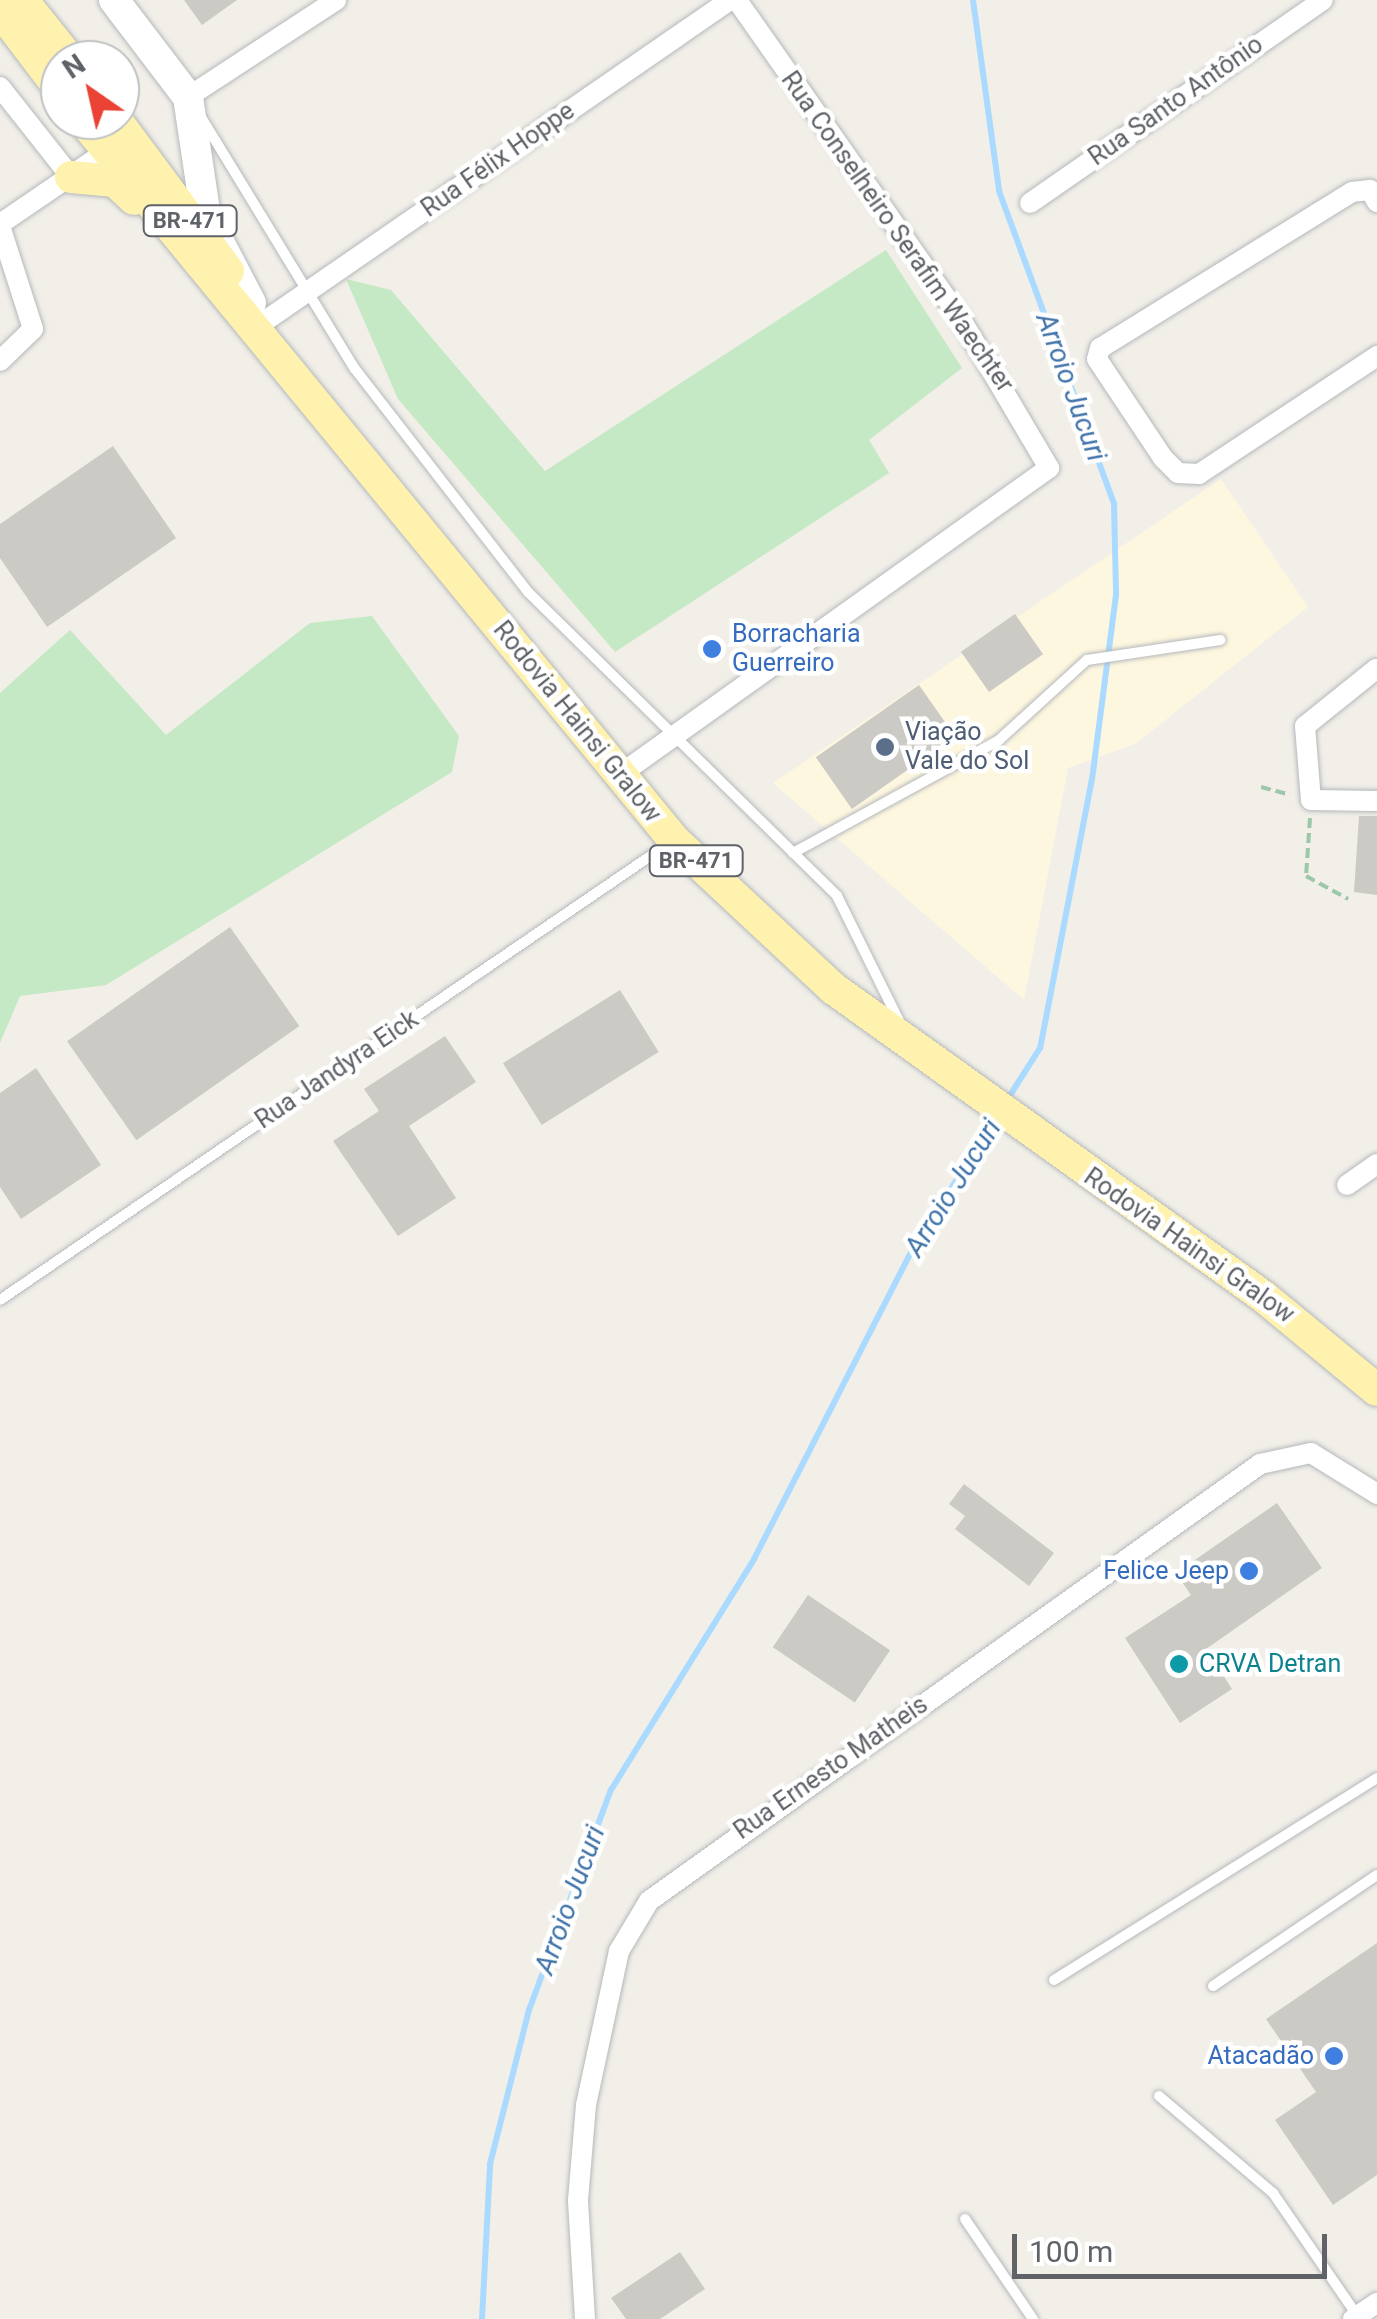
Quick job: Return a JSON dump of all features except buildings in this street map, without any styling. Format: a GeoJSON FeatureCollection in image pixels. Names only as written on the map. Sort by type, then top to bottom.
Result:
{"type":"FeatureCollection","features":[{"type":"Feature","properties":{"kind":"main road"},"geometry":{"type":"LineString","coordinates":[[22,0],[54,40]]}},
{"type":"Feature","properties":{"kind":"main road"},"geometry":{"type":"LineString","coordinates":[[114,0],[188,97],[206,217],[258,312]]}},
{"type":"Feature","properties":{"kind":"main road"},"geometry":{"type":"LineString","coordinates":[[0,10],[40,63]]}},
{"type":"Feature","properties":{"kind":"main road","name":"Rodovia Hainsi Gralow"},"geometry":{"type":"LineString","coordinates":[[114,140],[186,253],[297,374],[618,776],[674,840],[909,1047],[1264,1296],[1377,1390]]}},
{"type":"Feature","properties":{"kind":"main road","name":"Rodovia Hainsi Gralow"},"geometry":{"type":"LineString","coordinates":[[115,140],[258,312],[297,374]]}},
{"type":"Feature","properties":{"kind":"main road"},"geometry":{"type":"LineString","coordinates":[[71,177],[115,181],[186,253]]}},
{"type":"Feature","properties":{"kind":"street"},"geometry":{"type":"LineString","coordinates":[[188,97],[336,0]]}},
{"type":"Feature","properties":{"kind":"street","name":"Rua Félix Hoppe"},"geometry":{"type":"LineString","coordinates":[[258,312],[314,288],[734,0]]}},
{"type":"Feature","properties":{"kind":"street","name":"Rua Conselheiro Serafim Waechter"},"geometry":{"type":"LineString","coordinates":[[675,737],[1050,468],[961,319],[734,0]]}},
{"type":"Feature","properties":{"kind":"street","name":"Rua Santo Antônio"},"geometry":{"type":"LineString","coordinates":[[1030,203],[1323,0]]}},
{"type":"Feature","properties":{"kind":"street"},"geometry":{"type":"LineString","coordinates":[[0,87],[71,177]]}},
{"type":"Feature","properties":{"kind":"street"},"geometry":{"type":"LineString","coordinates":[[0,361],[33,329],[0,225],[71,177],[106,140]]}},
{"type":"Feature","properties":{"kind":"street"},"geometry":{"type":"LineString","coordinates":[[1377,202],[1370,190],[1352,192],[1100,348],[1098,359],[1163,458],[1178,473],[1199,474],[1377,356]]}},
{"type":"Feature","properties":{"kind":"street"},"geometry":{"type":"LineString","coordinates":[[1376,669],[1304,726],[1310,800],[1377,801]]}},
{"type":"Feature","properties":{"kind":"street"},"geometry":{"type":"LineString","coordinates":[[618,776],[675,737]]}},
{"type":"Feature","properties":{"kind":"street"},"geometry":{"type":"LineString","coordinates":[[1348,1185],[1377,1164]]}},
{"type":"Feature","properties":{"kind":"street","name":"Rua Ernesto Matheis"},"geometry":{"type":"LineString","coordinates":[[584,2319],[578,2217],[586,2105],[619,1951],[649,1901],[1260,1464],[1311,1453],[1377,1494]]}},
{"type":"Feature","properties":{"kind":"street"},"geometry":{"type":"LineString","coordinates":[[1356,2318],[1377,2303]]}},
{"type":"Feature","properties":{"kind":"lane"},"geometry":{"type":"LineString","coordinates":[[188,97],[314,288],[355,368],[528,592],[837,896],[869,950],[909,1047]]}},
{"type":"Feature","properties":{"kind":"lane"},"geometry":{"type":"LineString","coordinates":[[794,852],[998,740],[1087,660],[1221,640]]}},
{"type":"Feature","properties":{"kind":"lane","name":"Rua Jandyra Eick"},"geometry":{"type":"LineString","coordinates":[[0,1300],[674,840]]}},
{"type":"Feature","properties":{"kind":"lane"},"geometry":{"type":"LineString","coordinates":[[1054,1980],[1377,1778]]}},
{"type":"Feature","properties":{"kind":"lane"},"geometry":{"type":"LineString","coordinates":[[1213,1986],[1377,1874]]}},
{"type":"Feature","properties":{"kind":"lane"},"geometry":{"type":"LineString","coordinates":[[1158,2096],[1273,2193],[1356,2318]]}},
{"type":"Feature","properties":{"kind":"lane"},"geometry":{"type":"LineString","coordinates":[[965,2219],[1033,2319]]}},
{"type":"Feature","properties":{"kind":"path"},"geometry":{"type":"LineString","coordinates":[[1261,787],[1310,800],[1306,876],[1348,899]]}},
{"type":"Feature","properties":{"kind":"shaded area"},"geometry":{"type":"Polygon","coordinates":[[[1221,479],[1308,607],[1135,744],[1068,768],[1024,1000],[773,783],[1221,479]]]}},
{"type":"Feature","properties":{"kind":"green space"},"geometry":{"type":"Polygon","coordinates":[[[886,250],[962,368],[869,440],[889,473],[615,652],[398,399],[346,279],[391,290],[545,471],[886,250]]]}},
{"type":"Feature","properties":{"kind":"green space"},"geometry":{"type":"Polygon","coordinates":[[[372,616],[459,736],[452,772],[106,985],[20,996],[0,1043],[0,693],[70,630],[166,735],[310,623],[372,616]]]}},
{"type":"Feature","properties":{"kind":"waterway","name":"Arroio Jucuri"},"geometry":{"type":"LineString","coordinates":[[973,0],[999,191],[1114,504],[1116,595],[1092,779],[1040,1048],[1007,1100]]}},
{"type":"Feature","properties":{"kind":"waterway","name":"Arroio Jucuri"},"geometry":{"type":"LineString","coordinates":[[482,2319],[490,2164],[529,2010],[611,1790],[754,1559],[912,1250],[995,1119]]}},
{"type":"Feature","properties":{"kind":"place","name":"Borracharia Guerreiro"},"geometry":{"type":"Point","coordinates":[712,649]}},
{"type":"Feature","properties":{"kind":"place","name":"Viação Vale do Sol"},"geometry":{"type":"Point","coordinates":[885,747]}},
{"type":"Feature","properties":{"kind":"place","name":"Felice Jeep"},"geometry":{"type":"Point","coordinates":[1249,1571]}},
{"type":"Feature","properties":{"kind":"place","name":"CRVA Detran"},"geometry":{"type":"Point","coordinates":[1179,1664]}},
{"type":"Feature","properties":{"kind":"place","name":"Atacadão"},"geometry":{"type":"Point","coordinates":[1334,2056]}}]}
